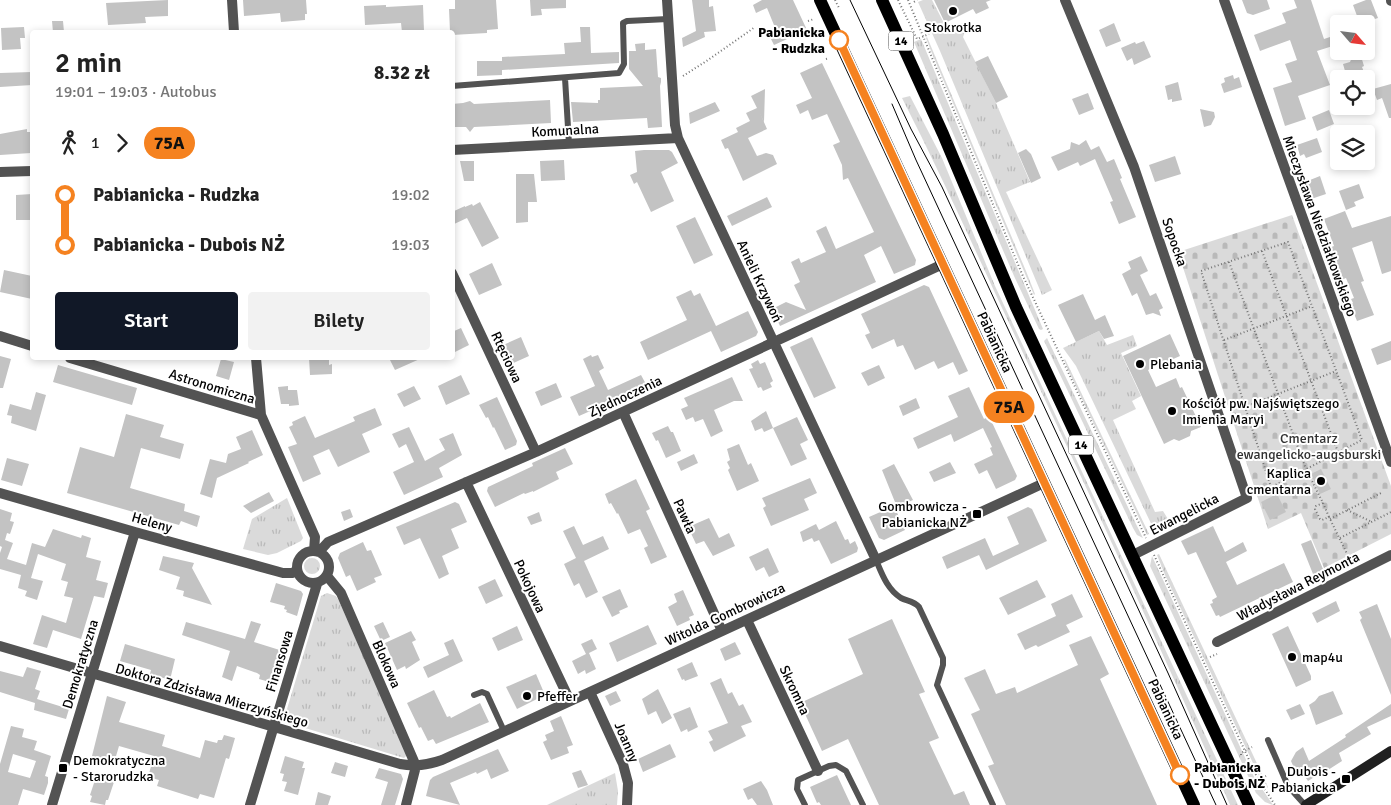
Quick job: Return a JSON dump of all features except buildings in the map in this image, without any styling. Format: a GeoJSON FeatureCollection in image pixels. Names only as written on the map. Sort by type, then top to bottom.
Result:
{"type":"FeatureCollection","features":[{"type":"Feature","properties":{"kind":"main road","name":"Pabianicka"},"geometry":{"type":"LineString","coordinates":[[820,0],[1194,805]]}},
{"type":"Feature","properties":{"kind":"main road","name":"14"},"geometry":{"type":"LineString","coordinates":[[882,0],[936,116],[1016,307],[1249,805]]}},
{"type":"Feature","properties":{"kind":"street"},"geometry":{"type":"LineString","coordinates":[[232,0],[234,30]]}},
{"type":"Feature","properties":{"kind":"street","name":"Anieli Krzywoń"},"geometry":{"type":"LineString","coordinates":[[666,0],[675,125],[678,138],[876,560]]}},
{"type":"Feature","properties":{"kind":"street","name":"Sopocka"},"geometry":{"type":"LineString","coordinates":[[1065,0],[1134,167],[1247,498]]}},
{"type":"Feature","properties":{"kind":"street","name":"Mieczysława Niedziałkowskiego"},"geometry":{"type":"LineString","coordinates":[[1224,0],[1391,462]]}},
{"type":"Feature","properties":{"kind":"street","name":"Komunalna"},"geometry":{"type":"LineString","coordinates":[[455,150],[678,138]]}},
{"type":"Feature","properties":{"kind":"street"},"geometry":{"type":"LineString","coordinates":[[0,172],[30,170]]}},
{"type":"Feature","properties":{"kind":"street","name":"Zjednoczenia"},"geometry":{"type":"LineString","coordinates":[[317,551],[328,542],[536,452],[943,264]]}},
{"type":"Feature","properties":{"kind":"street","name":"Rtęciowa"},"geometry":{"type":"LineString","coordinates":[[455,279],[536,452]]}},
{"type":"Feature","properties":{"kind":"street"},"geometry":{"type":"LineString","coordinates":[[0,336],[30,345]]}},
{"type":"Feature","properties":{"kind":"street","name":"Astronomiczna"},"geometry":{"type":"LineString","coordinates":[[77,360],[260,415]]}},
{"type":"Feature","properties":{"kind":"street"},"geometry":{"type":"LineString","coordinates":[[256,360],[260,415],[315,537],[317,551]]}},
{"type":"Feature","properties":{"kind":"street","name":"Pawła"},"geometry":{"type":"LineString","coordinates":[[623,412],[722,631]]}},
{"type":"Feature","properties":{"kind":"street","name":"Pokojowa"},"geometry":{"type":"LineString","coordinates":[[466,482],[570,701]]}},
{"type":"Feature","properties":{"kind":"street","name":"Witolda Gombrowicza"},"geometry":{"type":"LineString","coordinates":[[416,766],[442,760],[1044,483]]}},
{"type":"Feature","properties":{"kind":"street","name":"Heleny"},"geometry":{"type":"LineString","coordinates":[[0,493],[283,572],[292,573],[297,571]]}},
{"type":"Feature","properties":{"kind":"street","name":"Ewangelicka"},"geometry":{"type":"LineString","coordinates":[[1132,555],[1247,498]]}},
{"type":"Feature","properties":{"kind":"street","name":"Demokratyczna"},"geometry":{"type":"LineString","coordinates":[[52,805],[135,532]]}},
{"type":"Feature","properties":{"kind":"street"},"geometry":{"type":"LineString","coordinates":[[317,551],[327,558],[329,562],[328,576],[317,584],[308,583],[303,580],[297,571],[299,560],[308,552],[317,551]]}},
{"type":"Feature","properties":{"kind":"street","name":"Władysława Reymonta"},"geometry":{"type":"LineString","coordinates":[[1217,642],[1391,555]]}},
{"type":"Feature","properties":{"kind":"street","name":"Blokowa"},"geometry":{"type":"LineString","coordinates":[[328,576],[341,593],[416,766]]}},
{"type":"Feature","properties":{"kind":"street","name":"Finansowa"},"geometry":{"type":"LineString","coordinates":[[250,805],[317,584]]}},
{"type":"Feature","properties":{"kind":"street","name":"Skromna"},"geometry":{"type":"LineString","coordinates":[[747,620],[818,771]]}},
{"type":"Feature","properties":{"kind":"street","name":"Doktora Zdzisława Mierzyńskiego"},"geometry":{"type":"LineString","coordinates":[[0,646],[400,764],[416,766]]}},
{"type":"Feature","properties":{"kind":"street","name":"Joanny"},"geometry":{"type":"LineString","coordinates":[[590,692],[622,764],[628,783],[627,805]]}},
{"type":"Feature","properties":{"kind":"street"},"geometry":{"type":"LineString","coordinates":[[1305,805],[1391,751]]}},
{"type":"Feature","properties":{"kind":"street"},"geometry":{"type":"LineString","coordinates":[[406,805],[416,766]]}},
{"type":"Feature","properties":{"kind":"lane"},"geometry":{"type":"LineString","coordinates":[[455,86],[619,74],[624,64],[623,23],[627,21],[668,19]]}},
{"type":"Feature","properties":{"kind":"lane"},"geometry":{"type":"LineString","coordinates":[[565,78],[569,144]]}},
{"type":"Feature","properties":{"kind":"lane"},"geometry":{"type":"LineString","coordinates":[[876,560],[888,586],[904,600],[915,603],[919,607],[943,658],[943,666],[936,685],[993,805]]}},
{"type":"Feature","properties":{"kind":"lane"},"geometry":{"type":"LineString","coordinates":[[474,695],[482,692],[487,694],[504,731]]}},
{"type":"Feature","properties":{"kind":"lane"},"geometry":{"type":"LineString","coordinates":[[1268,740],[1288,786],[1305,805]]}},
{"type":"Feature","properties":{"kind":"lane"},"geometry":{"type":"LineString","coordinates":[[804,805],[796,784],[798,780],[832,765],[840,766],[850,778],[863,805]]}},
{"type":"Feature","properties":{"kind":"path"},"geometry":{"type":"LineString","coordinates":[[835,0],[839,8]]}},
{"type":"Feature","properties":{"kind":"path"},"geometry":{"type":"LineString","coordinates":[[898,0],[916,39],[929,34]]}},
{"type":"Feature","properties":{"kind":"path"},"geometry":{"type":"LineString","coordinates":[[908,0],[1022,274],[1056,349],[1244,751],[1275,805]]}},
{"type":"Feature","properties":{"kind":"path"},"geometry":{"type":"LineString","coordinates":[[914,2],[918,0]]}},
{"type":"Feature","properties":{"kind":"path"},"geometry":{"type":"LineString","coordinates":[[808,22],[814,18],[815,20]]}},
{"type":"Feature","properties":{"kind":"path"},"geometry":{"type":"LineString","coordinates":[[680,77],[708,60],[755,26]]}},
{"type":"Feature","properties":{"kind":"path"},"geometry":{"type":"LineString","coordinates":[[1247,498],[1271,487],[1362,440],[1288,242],[1201,271],[1271,487]]}},
{"type":"Feature","properties":{"kind":"path"},"geometry":{"type":"LineString","coordinates":[[1262,251],[1338,452]]}},
{"type":"Feature","properties":{"kind":"path"},"geometry":{"type":"LineString","coordinates":[[1229,262],[1306,469],[1356,572]]}},
{"type":"Feature","properties":{"kind":"path"},"geometry":{"type":"LineString","coordinates":[[1224,340],[1312,306]]}},
{"type":"Feature","properties":{"kind":"path"},"geometry":{"type":"LineString","coordinates":[[1245,407],[1336,371]]}},
{"type":"Feature","properties":{"kind":"path"},"geometry":{"type":"LineString","coordinates":[[1323,503],[1316,506],[1315,509],[1322,520],[1330,518],[1383,492]]}},
{"type":"Feature","properties":{"kind":"path"},"geometry":{"type":"LineString","coordinates":[[1347,510],[1373,522]]}},
{"type":"Feature","properties":{"kind":"path"},"geometry":{"type":"LineString","coordinates":[[1340,538],[1391,512]]}},
{"type":"Feature","properties":{"kind":"path"},"geometry":{"type":"LineString","coordinates":[[1210,657],[1217,654]]}},
{"type":"Feature","properties":{"kind":"path"},"geometry":{"type":"LineString","coordinates":[[1241,756],[1241,753],[1252,747]]}},
{"type":"Feature","properties":{"kind":"path"},"geometry":{"type":"LineString","coordinates":[[1248,772],[1254,781],[1266,776]]}},
{"type":"Feature","properties":{"kind":"green space"},"geometry":{"type":"Polygon","coordinates":[[[932,0],[946,27],[969,22],[963,37],[996,103],[1030,182],[1006,192],[1052,290],[1042,295],[918,2],[932,0]]]}},
{"type":"Feature","properties":{"kind":"green space"},"geometry":{"type":"Polygon","coordinates":[[[927,37],[1026,271],[1034,295],[931,51],[927,37]]]}},
{"type":"Feature","properties":{"kind":"green space"},"geometry":{"type":"Polygon","coordinates":[[[921,39],[1043,329],[1041,330],[1014,276],[914,42],[921,39]]]}},
{"type":"Feature","properties":{"kind":"green space"},"geometry":{"type":"Polygon","coordinates":[[[910,96],[942,158],[995,286],[1238,805],[1230,805],[1102,522],[949,193],[902,98],[910,96]]]}},
{"type":"Feature","properties":{"kind":"green space","name":"Cmentarz ewangelicko-augsburski"},"geometry":{"type":"Polygon","coordinates":[[[1292,215],[1391,486],[1391,534],[1324,568],[1301,513],[1268,529],[1178,252],[1292,215]]]}},
{"type":"Feature","properties":{"kind":"green space"},"geometry":{"type":"Polygon","coordinates":[[[1099,331],[1107,345],[1133,335],[1137,346],[1121,353],[1141,396],[1132,401],[1136,409],[1113,420],[1155,512],[1163,511],[1171,524],[1156,534],[1076,366],[1063,348],[1099,331]]]}},
{"type":"Feature","properties":{"kind":"green space"},"geometry":{"type":"Polygon","coordinates":[[[1047,338],[1143,538],[1137,535],[1133,528],[1044,341],[1047,338]]]}},
{"type":"Feature","properties":{"kind":"green space"},"geometry":{"type":"Polygon","coordinates":[[[1065,359],[1149,534],[1147,535],[1071,376],[1065,359]]]}},
{"type":"Feature","properties":{"kind":"green space"},"geometry":{"type":"Polygon","coordinates":[[[287,498],[303,538],[301,541],[277,553],[268,555],[243,549],[252,519],[287,498]]]}},
{"type":"Feature","properties":{"kind":"green space"},"geometry":{"type":"Polygon","coordinates":[[[1159,554],[1267,788],[1259,776],[1165,575],[1157,555],[1159,554]]]}},
{"type":"Feature","properties":{"kind":"green space"},"geometry":{"type":"Polygon","coordinates":[[[1152,556],[1254,777],[1273,805],[1265,802],[1256,793],[1150,566],[1152,556]]]}},
{"type":"Feature","properties":{"kind":"green space"},"geometry":{"type":"Polygon","coordinates":[[[309,558],[315,558],[320,563],[318,572],[309,574],[304,569],[304,563],[309,558]]]}},
{"type":"Feature","properties":{"kind":"green space"},"geometry":{"type":"Polygon","coordinates":[[[327,593],[336,596],[339,601],[407,755],[404,758],[285,722],[284,719],[321,596],[327,593]]]}},
{"type":"Feature","properties":{"kind":"green space"},"geometry":{"type":"Polygon","coordinates":[[[615,773],[618,791],[617,805],[547,805],[615,773]]]}},
{"type":"Feature","properties":{"kind":"tram line"},"geometry":{"type":"LineString","coordinates":[[850,0],[911,129],[942,187],[1168,673],[1227,805]]}},
{"type":"Feature","properties":{"kind":"tram line"},"geometry":{"type":"LineString","coordinates":[[892,104],[916,160],[1216,805]]}},
{"type":"Feature","properties":{"kind":"bus line","name":"75A"},"geometry":{"type":"LineString","coordinates":[[839,40],[1180,775]]}},
{"type":"Feature","properties":{"kind":"place","name":"Stokrotka"},"geometry":{"type":"Point","coordinates":[953,11]}},
{"type":"Feature","properties":{"kind":"place","name":"Pabianicka - Rudzka"},"geometry":{"type":"Point","coordinates":[839,40]}},
{"type":"Feature","properties":{"kind":"place","name":"Plebania"},"geometry":{"type":"Point","coordinates":[1140,364]}},
{"type":"Feature","properties":{"kind":"place","name":"Kościół pw. Najświętszego Imienia Maryi"},"geometry":{"type":"Point","coordinates":[1172,411]}},
{"type":"Feature","properties":{"kind":"place","name":"Kaplica cmentarna"},"geometry":{"type":"Point","coordinates":[1321,481]}},
{"type":"Feature","properties":{"kind":"place","name":"Gombrowicza - Pabianicka NŻ"},"geometry":{"type":"Point","coordinates":[977,514]}},
{"type":"Feature","properties":{"kind":"place","name":"map4u"},"geometry":{"type":"Point","coordinates":[1292,657]}},
{"type":"Feature","properties":{"kind":"place","name":"Pfeffer"},"geometry":{"type":"Point","coordinates":[527,696]}},
{"type":"Feature","properties":{"kind":"place","name":"Demokratyczna - Starorudzka"},"geometry":{"type":"Point","coordinates":[63,768]}},
{"type":"Feature","properties":{"kind":"place","name":"Pabianicka - Dubois NŻ"},"geometry":{"type":"Point","coordinates":[1180,775]}},
{"type":"Feature","properties":{"kind":"place","name":"Dubois - Pabianicka"},"geometry":{"type":"Point","coordinates":[1346,779]}}]}
